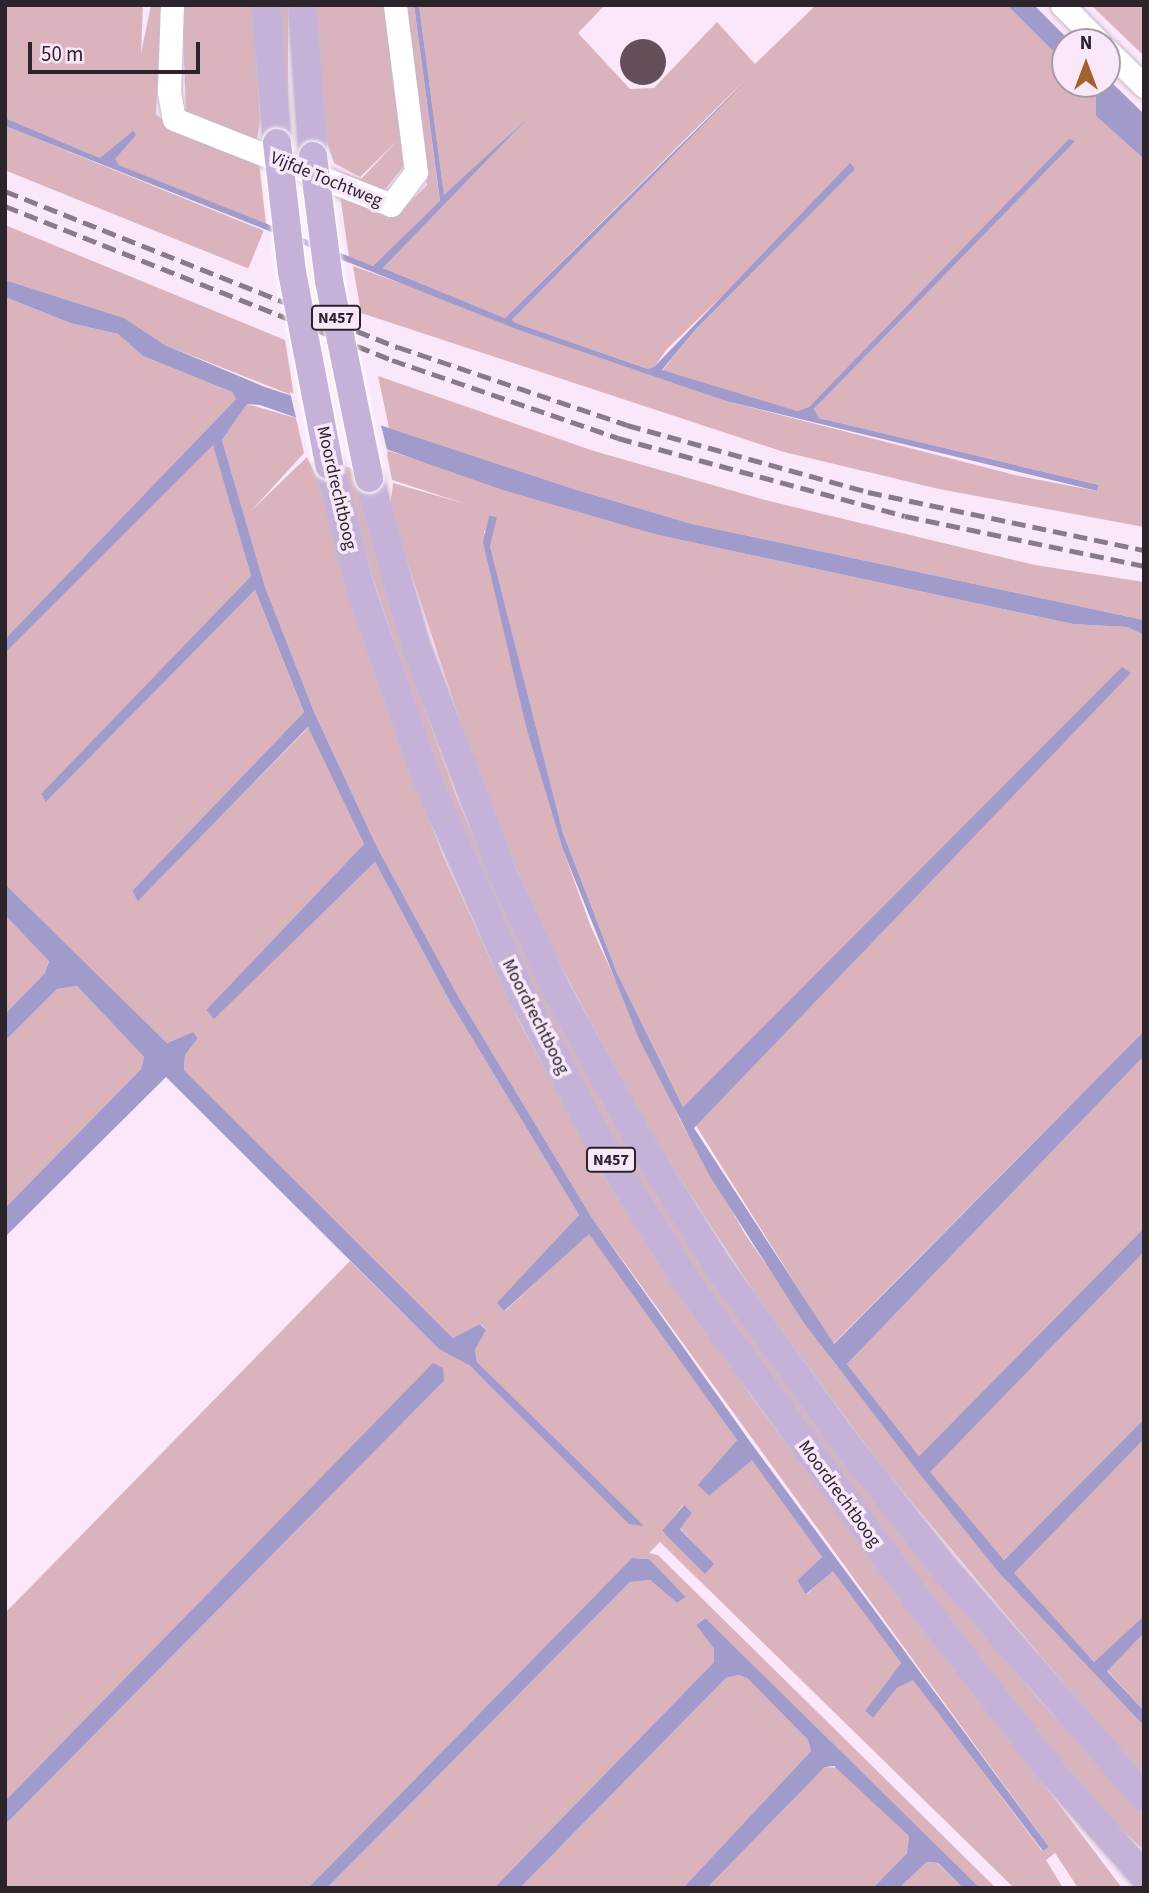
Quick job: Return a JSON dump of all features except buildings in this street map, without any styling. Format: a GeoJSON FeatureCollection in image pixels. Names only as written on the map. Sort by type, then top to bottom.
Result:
{"type":"FeatureCollection","features":[{"type":"Feature","properties":{"kind":"main road","name":"Moordrechtboog"},"geometry":{"type":"LineString","coordinates":[[266,5],[277,143],[292,272],[329,465],[360,587],[425,774],[523,997],[601,1144],[689,1285],[882,1553],[1041,1759],[1144,1876]]}},
{"type":"Feature","properties":{"kind":"main road","name":"Moordrechtboog"},"geometry":{"type":"LineString","coordinates":[[302,5],[313,156],[329,281],[369,478],[416,646],[503,874],[555,987],[638,1138],[719,1268],[845,1442],[945,1569],[1144,1797]]}},
{"type":"Feature","properties":{"kind":"street","name":"Vijfde Tochtweg"},"geometry":{"type":"LineString","coordinates":[[172,5],[169,92],[174,119],[391,205],[416,172],[395,5]]}},
{"type":"Feature","properties":{"kind":"street"},"geometry":{"type":"LineString","coordinates":[[1062,5],[1085,28]]}},
{"type":"Feature","properties":{"kind":"street"},"geometry":{"type":"LineString","coordinates":[[1121,64],[1144,86]]}},
{"type":"Feature","properties":{"kind":"shaded area"},"geometry":{"type":"Polygon","coordinates":[[[5,5],[143,5],[141,53],[151,5],[161,5],[156,114],[174,131],[259,163],[266,224],[119,165],[109,156],[100,158],[5,118],[5,5]]]}},
{"type":"Feature","properties":{"kind":"shaded area"},"geometry":{"type":"Polygon","coordinates":[[[182,5],[253,5],[260,121],[256,144],[186,112],[182,5]]]}},
{"type":"Feature","properties":{"kind":"shaded area"},"geometry":{"type":"Polygon","coordinates":[[[279,5],[288,5],[288,147],[279,147],[279,5]]]}},
{"type":"Feature","properties":{"kind":"shaded area"},"geometry":{"type":"Polygon","coordinates":[[[315,5],[386,5],[407,162],[382,193],[339,177],[337,171],[361,179],[398,140],[360,177],[334,163],[324,134],[315,5]]]}},
{"type":"Feature","properties":{"kind":"shaded area"},"geometry":{"type":"Polygon","coordinates":[[[403,5],[414,5],[440,202],[373,266],[349,257],[340,195],[396,216],[427,185],[403,5]]]}},
{"type":"Feature","properties":{"kind":"shaded area"},"geometry":{"type":"Polygon","coordinates":[[[414,5],[419,5],[444,195],[531,115],[383,268],[505,318],[748,79],[512,320],[516,323],[648,369],[655,366],[850,163],[855,169],[696,329],[662,370],[797,411],[809,407],[1069,139],[1075,141],[814,409],[819,418],[1099,485],[1097,491],[726,401],[516,329],[5,126],[5,118],[100,158],[133,131],[136,135],[115,159],[119,165],[373,266],[440,201],[414,5]]]}},
{"type":"Feature","properties":{"kind":"shaded area"},"geometry":{"type":"Polygon","coordinates":[[[419,5],[605,5],[578,33],[630,89],[654,88],[717,22],[755,64],[816,5],[1007,5],[1051,49],[1051,98],[1096,98],[1096,116],[1144,159],[1144,527],[939,489],[784,452],[361,313],[353,266],[726,401],[1019,476],[1097,491],[1099,485],[819,418],[814,409],[1074,141],[809,407],[797,411],[662,371],[696,329],[854,169],[667,349],[655,366],[648,369],[512,320],[747,78],[505,318],[383,268],[531,115],[444,196],[419,5]]]}},
{"type":"Feature","properties":{"kind":"shaded area"},"geometry":{"type":"Polygon","coordinates":[[[1007,5],[1034,5],[1057,28],[1051,28],[1051,49],[1007,5]]]}},
{"type":"Feature","properties":{"kind":"shaded area"},"geometry":{"type":"Polygon","coordinates":[[[1091,5],[1144,5],[1144,56],[1121,34],[1121,28],[1115,28],[1091,5]]]}},
{"type":"Feature","properties":{"kind":"shaded area"},"geometry":{"type":"Polygon","coordinates":[[[1121,92],[1144,114],[1144,159],[1096,116],[1096,98],[1121,98],[1121,92]]]}},
{"type":"Feature","properties":{"kind":"shaded area"},"geometry":{"type":"Polygon","coordinates":[[[5,126],[264,231],[248,269],[5,170],[5,126]]]}},
{"type":"Feature","properties":{"kind":"shaded area"},"geometry":{"type":"Polygon","coordinates":[[[5,225],[285,340],[294,396],[165,345],[124,318],[5,280],[5,225]]]}},
{"type":"Feature","properties":{"kind":"shaded area"},"geometry":{"type":"Polygon","coordinates":[[[5,280],[124,318],[165,345],[265,387],[577,490],[692,524],[1144,620],[1144,635],[1127,627],[1073,624],[658,535],[503,490],[260,405],[247,404],[222,440],[265,587],[315,714],[377,847],[458,996],[592,1218],[751,1443],[1049,1847],[1043,1851],[913,1680],[897,1688],[873,1718],[865,1711],[901,1663],[833,1571],[806,1594],[797,1581],[822,1557],[752,1460],[709,1496],[698,1485],[737,1440],[589,1234],[504,1311],[497,1303],[579,1215],[449,1000],[375,862],[214,1019],[206,1010],[364,844],[308,727],[138,901],[132,891],[304,712],[255,590],[46,802],[41,794],[251,576],[213,445],[5,653],[5,639],[236,399],[232,392],[143,356],[118,334],[70,323],[5,297],[5,280]]]}},
{"type":"Feature","properties":{"kind":"shaded area"},"geometry":{"type":"Polygon","coordinates":[[[5,297],[70,323],[118,334],[143,356],[232,392],[236,399],[5,639],[5,297]]]}},
{"type":"Feature","properties":{"kind":"shaded area"},"geometry":{"type":"Polygon","coordinates":[[[378,376],[594,451],[765,500],[1035,565],[1144,582],[1144,620],[692,524],[577,490],[389,428],[378,376]]]}},
{"type":"Feature","properties":{"kind":"shaded area"},"geometry":{"type":"Polygon","coordinates":[[[247,404],[296,418],[304,453],[251,511],[307,457],[322,488],[386,704],[443,856],[518,1020],[607,1181],[755,1402],[1122,1888],[1078,1888],[1055,1853],[1046,1860],[1063,1888],[1014,1888],[660,1542],[649,1553],[658,1555],[996,1888],[980,1888],[704,1618],[696,1625],[714,1649],[714,1662],[494,1888],[327,1888],[630,1582],[650,1580],[677,1603],[686,1597],[649,1559],[632,1558],[308,1888],[5,1888],[5,1825],[444,1381],[433,1364],[5,1801],[5,1613],[350,1261],[439,1349],[457,1354],[637,1523],[477,1362],[475,1350],[486,1330],[481,1324],[453,1338],[184,1070],[185,1055],[198,1038],[193,1032],[167,1043],[5,884],[5,653],[213,444],[251,576],[41,795],[47,801],[255,590],[304,712],[132,891],[138,900],[309,727],[364,844],[206,1010],[214,1018],[375,862],[449,1000],[579,1215],[498,1304],[505,1311],[589,1233],[737,1440],[699,1485],[709,1496],[752,1459],[822,1557],[797,1582],[807,1594],[833,1570],[901,1663],[865,1711],[873,1718],[897,1688],[913,1679],[1042,1851],[1049,1847],[592,1218],[458,996],[377,847],[315,714],[265,587],[222,440],[247,404]],[[683,1505],[662,1532],[714,1565],[680,1528],[691,1513],[683,1505]]]}},
{"type":"Feature","properties":{"kind":"shaded area"},"geometry":{"type":"Polygon","coordinates":[[[386,450],[658,535],[1073,624],[1127,627],[1144,635],[1144,1031],[833,1344],[695,1124],[1130,673],[1122,668],[683,1107],[617,973],[563,833],[490,546],[491,531],[484,531],[527,731],[563,850],[591,927],[680,1120],[745,1234],[832,1360],[999,1573],[1144,1726],[1144,1779],[880,1464],[758,1298],[646,1126],[548,941],[483,791],[390,509],[393,483],[466,504],[392,480],[386,450]]]}},
{"type":"Feature","properties":{"kind":"shaded area"},"geometry":{"type":"Polygon","coordinates":[[[342,465],[354,469],[415,682],[456,796],[504,908],[605,1107],[706,1271],[812,1421],[1034,1694],[1144,1815],[1144,1850],[1096,1806],[885,1537],[700,1279],[597,1113],[545,1014],[448,801],[373,578],[342,465]]]}},
{"type":"Feature","properties":{"kind":"shaded area"},"geometry":{"type":"Polygon","coordinates":[[[489,516],[497,517],[490,546],[563,833],[617,973],[683,1107],[1122,667],[1131,673],[694,1128],[834,1344],[1144,1031],[1144,1056],[847,1364],[919,1456],[1144,1228],[1144,1252],[930,1472],[1004,1560],[1144,1419],[1144,1439],[1014,1573],[1094,1662],[1144,1616],[1144,1633],[1107,1671],[1144,1711],[1144,1726],[999,1573],[915,1468],[804,1323],[709,1175],[639,1039],[563,850],[527,731],[483,542],[489,516]]]}},
{"type":"Feature","properties":{"kind":"shaded area"},"geometry":{"type":"Polygon","coordinates":[[[5,884],[167,1043],[193,1032],[198,1038],[185,1055],[184,1070],[453,1338],[480,1324],[486,1330],[475,1350],[477,1362],[644,1526],[629,1524],[469,1365],[439,1349],[166,1077],[5,1237],[5,1208],[141,1069],[144,1057],[77,986],[57,989],[5,1041],[5,1014],[45,973],[49,961],[5,915],[5,884]]]}},
{"type":"Feature","properties":{"kind":"shaded area"},"geometry":{"type":"Polygon","coordinates":[[[5,915],[49,960],[45,973],[5,1014],[5,915]]]}},
{"type":"Feature","properties":{"kind":"shaded area"},"geometry":{"type":"Polygon","coordinates":[[[77,986],[144,1057],[141,1069],[5,1208],[5,1041],[57,989],[77,986]]]}},
{"type":"Feature","properties":{"kind":"shaded area"},"geometry":{"type":"Polygon","coordinates":[[[1144,1056],[1144,1228],[919,1456],[847,1364],[1144,1056]]]}},
{"type":"Feature","properties":{"kind":"shaded area"},"geometry":{"type":"Polygon","coordinates":[[[1144,1252],[1144,1419],[1004,1560],[929,1472],[1144,1252]]]}},
{"type":"Feature","properties":{"kind":"shaded area"},"geometry":{"type":"Polygon","coordinates":[[[433,1363],[443,1368],[444,1381],[5,1825],[5,1801],[433,1363]]]}},
{"type":"Feature","properties":{"kind":"shaded area"},"geometry":{"type":"Polygon","coordinates":[[[1144,1439],[1144,1617],[1094,1662],[1013,1573],[1144,1439]]]}},
{"type":"Feature","properties":{"kind":"shaded area"},"geometry":{"type":"Polygon","coordinates":[[[684,1505],[692,1513],[680,1529],[714,1564],[705,1574],[662,1531],[684,1505]]]}},
{"type":"Feature","properties":{"kind":"shaded area"},"geometry":{"type":"Polygon","coordinates":[[[632,1558],[649,1559],[686,1597],[677,1603],[650,1580],[630,1582],[327,1888],[308,1888],[632,1558]]]}},
{"type":"Feature","properties":{"kind":"shaded area"},"geometry":{"type":"Polygon","coordinates":[[[705,1618],[980,1888],[963,1888],[938,1863],[927,1862],[899,1888],[873,1888],[907,1853],[909,1836],[834,1766],[825,1767],[707,1888],[683,1888],[811,1751],[808,1740],[747,1678],[738,1675],[726,1678],[520,1888],[494,1888],[714,1662],[714,1649],[696,1625],[705,1618]]]}},
{"type":"Feature","properties":{"kind":"shaded area"},"geometry":{"type":"Polygon","coordinates":[[[1144,1633],[1144,1711],[1107,1670],[1144,1633]]]}},
{"type":"Feature","properties":{"kind":"shaded area"},"geometry":{"type":"Polygon","coordinates":[[[738,1675],[747,1678],[808,1740],[811,1751],[683,1888],[520,1888],[726,1678],[738,1675]]]}},
{"type":"Feature","properties":{"kind":"shaded area"},"geometry":{"type":"Polygon","coordinates":[[[825,1767],[841,1768],[909,1836],[907,1853],[873,1888],[707,1888],[825,1767]]]}},
{"type":"Feature","properties":{"kind":"shaded area"},"geometry":{"type":"Polygon","coordinates":[[[927,1862],[937,1863],[963,1888],[899,1888],[927,1862]]]}},
{"type":"Feature","properties":{"kind":"pier"},"geometry":{"type":"Polygon","coordinates":[[[290,392],[380,421],[388,454],[297,422],[290,392]]]}},
{"type":"Feature","properties":{"kind":"railway"},"geometry":{"type":"LineString","coordinates":[[5,191],[398,347],[627,425],[868,492],[1144,550]]}},
{"type":"Feature","properties":{"kind":"railway"},"geometry":{"type":"LineString","coordinates":[[5,206],[392,360],[618,438],[905,516],[1144,566]]}}]}
